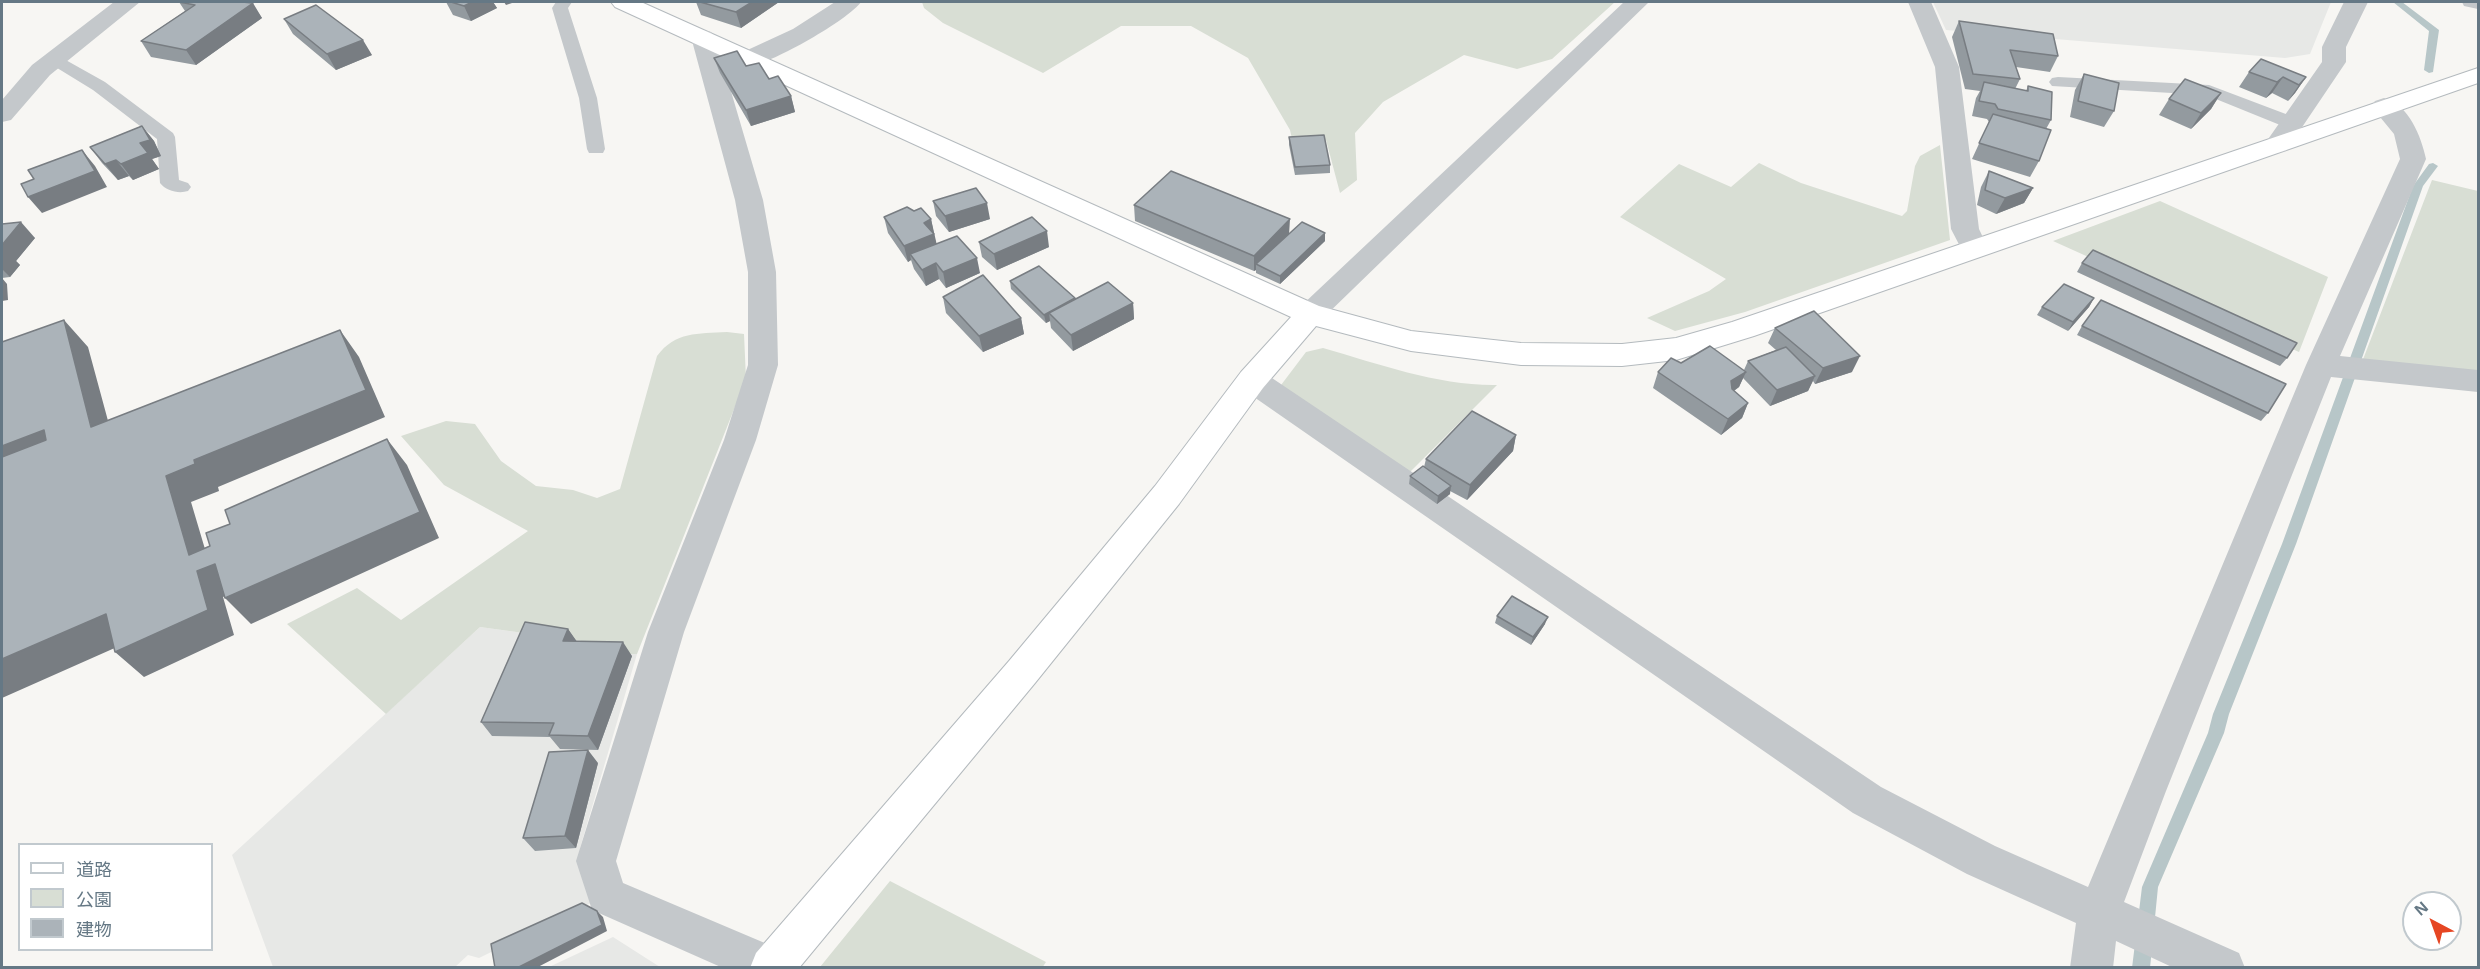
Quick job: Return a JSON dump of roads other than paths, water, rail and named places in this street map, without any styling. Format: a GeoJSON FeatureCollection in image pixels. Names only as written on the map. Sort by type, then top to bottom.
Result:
{"type":"FeatureCollection","features":[{"type":"Feature","properties":{"kind":"street"},"geometry":{"type":"LineString","coordinates":[[2,115],[41,70],[128,2]]}},
{"type":"Feature","properties":{"kind":"street"},"geometry":{"type":"LineString","coordinates":[[623,2],[1310,314],[1400,339],[1456,348],[1521,354],[1622,355],[1676,349],[1743,329],[1974,248],[2284,134],[2384,106],[2478,75]]}},
{"type":"Feature","properties":{"kind":"street"},"geometry":{"type":"LineString","coordinates":[[750,58],[797,38],[824,22],[849,2]]}},
{"type":"Feature","properties":{"kind":"street"},"geometry":{"type":"LineString","coordinates":[[703,37],[749,200],[762,272],[763,365],[740,440],[666,632],[596,861],[607,896],[771,967],[1022,672],[1153,513],[1252,380],[1310,314],[1637,2]]}},
{"type":"Feature","properties":{"kind":"street"},"geometry":{"type":"LineString","coordinates":[[1920,2],[1947,67],[1965,229],[1974,248]]}},
{"type":"Feature","properties":{"kind":"street"},"geometry":{"type":"LineString","coordinates":[[2284,134],[2334,62],[2334,47],[2356,2]]}},
{"type":"Feature","properties":{"kind":"street"},"geometry":{"type":"LineString","coordinates":[[2091,968],[2099,912],[2146,791],[2321,365],[2414,159],[2407,133],[2384,106]]}},
{"type":"Feature","properties":{"kind":"street"},"geometry":{"type":"LineString","coordinates":[[2321,365],[2478,381]]}},
{"type":"Feature","properties":{"kind":"street"},"geometry":{"type":"LineString","coordinates":[[1252,380],[1867,800],[1981,860],[2224,968]]}},
{"type":"Feature","properties":{"kind":"lane"},"geometry":{"type":"LineString","coordinates":[[564,2],[560,8],[588,98],[596,149]]}},
{"type":"Feature","properties":{"kind":"lane"},"geometry":{"type":"LineString","coordinates":[[2470,2],[2478,4]]}},
{"type":"Feature","properties":{"kind":"lane"},"geometry":{"type":"LineString","coordinates":[[55,59],[99,86],[166,137],[170,183],[181,187]]}},
{"type":"Feature","properties":{"kind":"lane"},"geometry":{"type":"LineString","coordinates":[[2058,82],[2209,90],[2284,134]]}},
{"type":"Feature","properties":{"kind":"waterway"},"geometry":{"type":"LineString","coordinates":[[2397,2],[2434,30],[2429,70]]}},
{"type":"Feature","properties":{"kind":"waterway"},"geometry":{"type":"LineString","coordinates":[[2141,968],[2150,887],[2216,733],[2221,714],[2289,544],[2418,186],[2433,166]]}}]}
